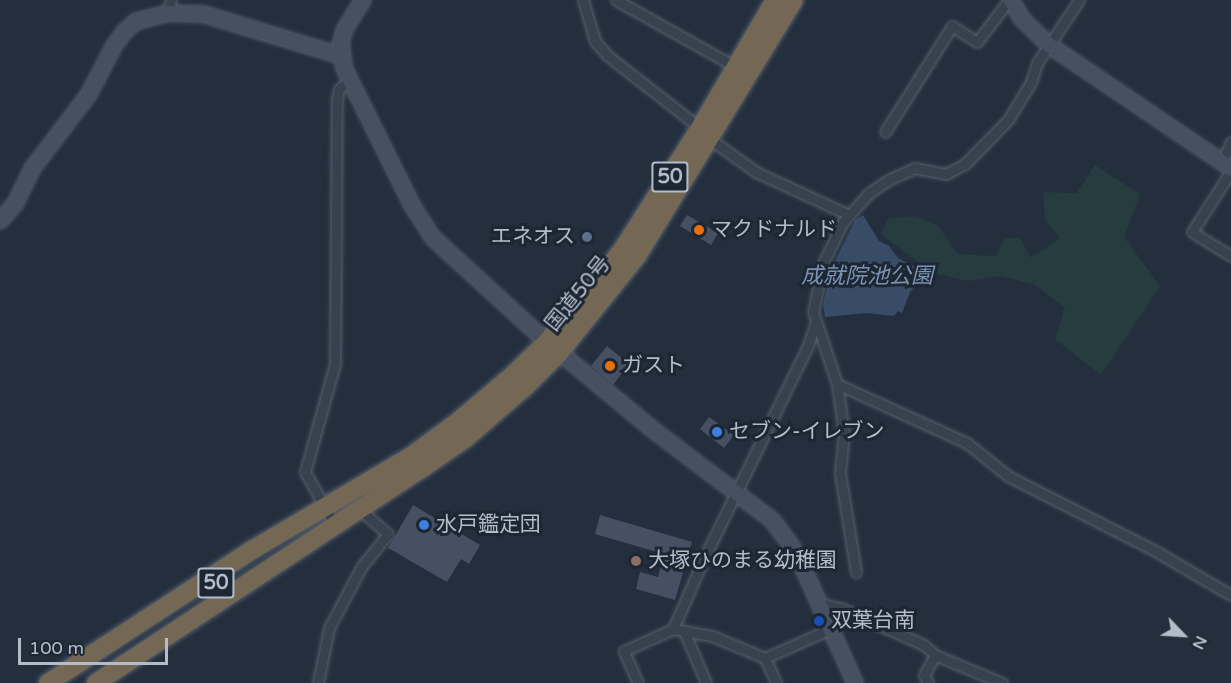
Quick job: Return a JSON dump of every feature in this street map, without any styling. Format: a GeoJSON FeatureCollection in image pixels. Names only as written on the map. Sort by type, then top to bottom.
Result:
{"type":"FeatureCollection","features":[{"type":"Feature","properties":{"kind":"highway","name":"国道50号"},"geometry":{"type":"LineString","coordinates":[[705,134],[736,67],[775,0]]}},
{"type":"Feature","properties":{"kind":"highway","name":"国道50号"},"geometry":{"type":"LineString","coordinates":[[301,523],[359,509],[466,438],[509,401],[553,348],[705,134],[794,0]]}},
{"type":"Feature","properties":{"kind":"highway","name":"国道50号"},"geometry":{"type":"LineString","coordinates":[[313,540],[331,517],[553,348]]}},
{"type":"Feature","properties":{"kind":"highway"},"geometry":{"type":"LineString","coordinates":[[48,683],[252,550],[301,523]]}},
{"type":"Feature","properties":{"kind":"highway","name":"50"},"geometry":{"type":"LineString","coordinates":[[68,683],[149,631],[301,523]]}},
{"type":"Feature","properties":{"kind":"highway"},"geometry":{"type":"LineString","coordinates":[[118,683],[277,575],[313,540]]}},
{"type":"Feature","properties":{"kind":"highway","name":"50"},"geometry":{"type":"LineString","coordinates":[[96,683],[313,540]]}},
{"type":"Feature","properties":{"kind":"street"},"geometry":{"type":"LineString","coordinates":[[363,0],[344,31],[342,56],[349,80],[413,207],[433,238],[553,348],[652,429],[737,493],[781,531],[800,561],[855,683]]}},
{"type":"Feature","properties":{"kind":"street"},"geometry":{"type":"LineString","coordinates":[[583,0],[595,41],[608,56],[756,172],[849,215]]}},
{"type":"Feature","properties":{"kind":"street"},"geometry":{"type":"LineString","coordinates":[[616,0],[736,67]]}},
{"type":"Feature","properties":{"kind":"street"},"geometry":{"type":"LineString","coordinates":[[885,132],[952,26],[977,42],[1010,0],[1022,19],[1049,45],[1228,167]]}},
{"type":"Feature","properties":{"kind":"street"},"geometry":{"type":"LineString","coordinates":[[856,572],[840,473],[844,433],[837,384],[824,341],[815,324],[813,312],[824,261],[849,215],[869,193],[915,168],[946,174],[965,164],[1008,120],[1049,45],[1079,0]]}},
{"type":"Feature","properties":{"kind":"street"},"geometry":{"type":"LineString","coordinates":[[0,221],[15,204],[32,169],[89,94],[125,31],[137,21],[170,6],[216,16],[342,56]]}},
{"type":"Feature","properties":{"kind":"street"},"geometry":{"type":"LineString","coordinates":[[331,517],[305,472],[335,364],[337,99],[339,90],[349,80]]}},
{"type":"Feature","properties":{"kind":"street"},"geometry":{"type":"LineString","coordinates":[[1231,142],[1228,167],[1192,232],[1231,256]]}},
{"type":"Feature","properties":{"kind":"street"},"geometry":{"type":"LineString","coordinates":[[673,629],[704,558],[808,346],[815,324]]}},
{"type":"Feature","properties":{"kind":"street"},"geometry":{"type":"LineString","coordinates":[[837,384],[967,442],[1008,476],[1157,552],[1231,595]]}},
{"type":"Feature","properties":{"kind":"street"},"geometry":{"type":"LineString","coordinates":[[318,683],[330,628],[362,566],[388,534],[359,509]]}},
{"type":"Feature","properties":{"kind":"street"},"geometry":{"type":"LineString","coordinates":[[818,603],[843,609],[924,645],[935,655],[1002,683]]}},
{"type":"Feature","properties":{"kind":"street"},"geometry":{"type":"LineString","coordinates":[[638,683],[624,651],[673,629],[712,636],[765,658],[776,683]]}},
{"type":"Feature","properties":{"kind":"street"},"geometry":{"type":"LineString","coordinates":[[765,658],[830,629]]}},
{"type":"Feature","properties":{"kind":"street"},"geometry":{"type":"LineString","coordinates":[[684,631],[706,683]]}},
{"type":"Feature","properties":{"kind":"street"},"geometry":{"type":"LineString","coordinates":[[928,683],[924,675],[935,655]]}},
{"type":"Feature","properties":{"kind":"green space"},"geometry":{"type":"Polygon","coordinates":[[[1095,165],[1140,194],[1124,237],[1160,286],[1101,375],[1055,339],[1065,308],[1034,284],[1000,276],[968,281],[932,273],[881,234],[888,218],[916,216],[937,225],[958,254],[996,256],[1005,238],[1020,238],[1031,258],[1060,238],[1045,219],[1043,192],[1077,193],[1095,165]]]}},
{"type":"Feature","properties":{"kind":"water","name":"成就院池公園"},"geometry":{"type":"Polygon","coordinates":[[[863,215],[879,241],[889,246],[898,258],[926,273],[910,292],[902,313],[898,311],[894,316],[867,313],[825,317],[823,304],[833,265],[855,220],[863,215]]]}},
{"type":"Feature","properties":{"kind":"building","name":"マクドナルド"},"geometry":{"type":"Polygon","coordinates":[[[687,215],[718,233],[711,245],[680,226],[687,215]]]}},
{"type":"Feature","properties":{"kind":"building","name":"ガスト"},"geometry":{"type":"Polygon","coordinates":[[[607,346],[629,364],[613,385],[591,366],[607,346]]]}},
{"type":"Feature","properties":{"kind":"building","name":"セブン-イレブン"},"geometry":{"type":"Polygon","coordinates":[[[709,417],[734,435],[724,448],[700,429],[709,417]]]}},
{"type":"Feature","properties":{"kind":"building","name":"水戸鑑定団"},"geometry":{"type":"Polygon","coordinates":[[[413,505],[480,545],[469,564],[461,559],[447,582],[388,548],[413,505]]]}},
{"type":"Feature","properties":{"kind":"building"},"geometry":{"type":"Polygon","coordinates":[[[600,515],[692,542],[675,600],[636,589],[640,572],[658,577],[664,554],[595,534],[600,515]]]}},
{"type":"Feature","properties":{"kind":"place","name":"マクドナルド"},"geometry":{"type":"Point","coordinates":[699,230]}},
{"type":"Feature","properties":{"kind":"place","name":"エネオス"},"geometry":{"type":"Point","coordinates":[587,237]}},
{"type":"Feature","properties":{"kind":"place","name":"ガスト"},"geometry":{"type":"Point","coordinates":[610,366]}},
{"type":"Feature","properties":{"kind":"place","name":"セブン-イレブン"},"geometry":{"type":"Point","coordinates":[717,432]}},
{"type":"Feature","properties":{"kind":"place","name":"水戸鑑定団"},"geometry":{"type":"Point","coordinates":[424,525]}},
{"type":"Feature","properties":{"kind":"place","name":"大塚ひのまる幼稚園"},"geometry":{"type":"Point","coordinates":[636,561]}},
{"type":"Feature","properties":{"kind":"place","name":"双葉台南"},"geometry":{"type":"Point","coordinates":[819,621]}}]}
